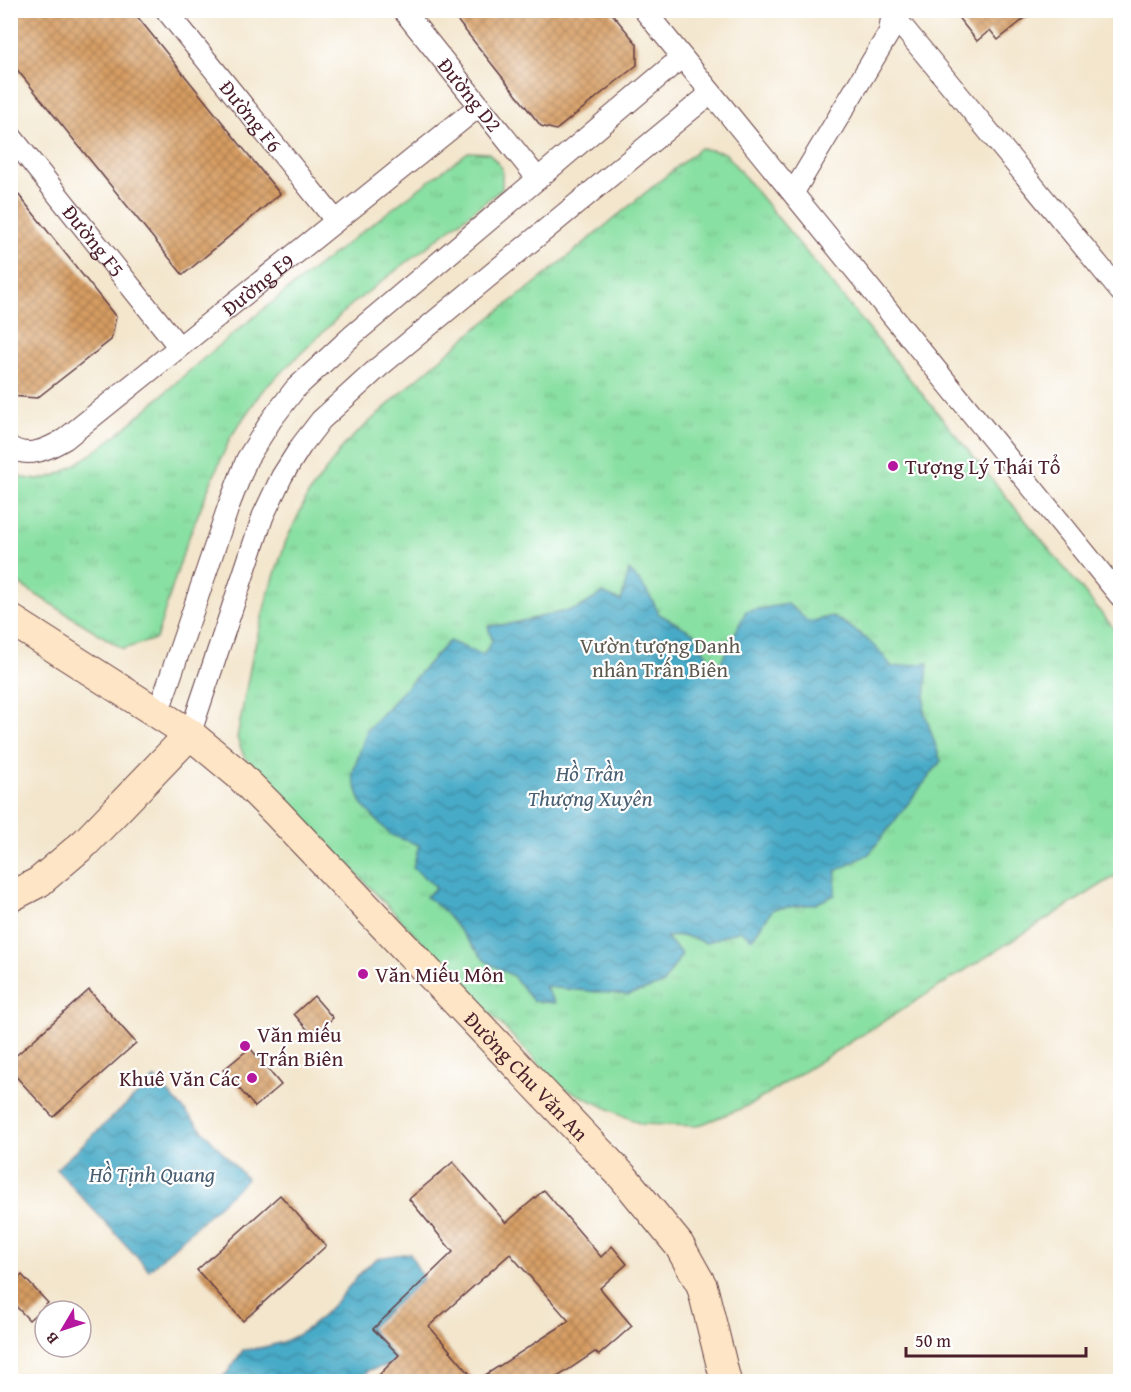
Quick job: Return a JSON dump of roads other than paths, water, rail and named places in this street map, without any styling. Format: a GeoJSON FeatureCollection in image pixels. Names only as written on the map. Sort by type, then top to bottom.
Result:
{"type":"FeatureCollection","features":[{"type":"Feature","properties":{"kind":"main road","name":"Đường Chu Văn An"},"geometry":{"type":"LineString","coordinates":[[10,619],[190,734],[238,774],[624,1178],[679,1245],[702,1286],[726,1382]]}},
{"type":"Feature","properties":{"kind":"main road"},"geometry":{"type":"LineString","coordinates":[[10,897],[39,882],[86,843],[190,734]]}},
{"type":"Feature","properties":{"kind":"street","name":"Đường F6"},"geometry":{"type":"LineString","coordinates":[[166,10],[336,221]]}},
{"type":"Feature","properties":{"kind":"street","name":"Đường D2"},"geometry":{"type":"LineString","coordinates":[[402,10],[538,179]]}},
{"type":"Feature","properties":{"kind":"street"},"geometry":{"type":"LineString","coordinates":[[644,10],[1120,596]]}},
{"type":"Feature","properties":{"kind":"street"},"geometry":{"type":"LineString","coordinates":[[793,193],[889,33],[893,13]]}},
{"type":"Feature","properties":{"kind":"street"},"geometry":{"type":"LineString","coordinates":[[893,13],[1120,291]]}},
{"type":"Feature","properties":{"kind":"street"},"geometry":{"type":"LineString","coordinates":[[158,713],[229,505],[247,459],[272,419],[296,389],[330,355],[682,57]]}},
{"type":"Feature","properties":{"kind":"street"},"geometry":{"type":"LineString","coordinates":[[190,734],[263,516],[282,476],[321,420],[379,367],[711,93]]}},
{"type":"Feature","properties":{"kind":"street","name":"Đường E9"},"geometry":{"type":"LineString","coordinates":[[10,447],[18,452],[44,451],[65,439],[479,106]]}},
{"type":"Feature","properties":{"kind":"street","name":"Đường F5"},"geometry":{"type":"LineString","coordinates":[[10,135],[179,347]]}},
{"type":"Feature","properties":{"kind":"water","name":"Hồ Trần Thượng Xuyên"},"geometry":{"type":"Polygon","coordinates":[[[629,570],[646,590],[659,614],[694,633],[716,672],[746,611],[788,604],[809,622],[832,616],[841,621],[872,644],[892,667],[928,663],[924,711],[941,761],[869,854],[836,871],[835,895],[815,904],[773,909],[752,939],[740,930],[706,943],[686,936],[666,937],[682,954],[663,984],[629,995],[545,987],[555,1003],[533,1001],[513,976],[485,961],[442,909],[426,897],[436,887],[413,868],[419,845],[391,835],[362,805],[352,775],[367,730],[449,641],[483,655],[492,641],[488,626],[509,624],[579,608],[603,593],[621,601],[629,570]]]}},
{"type":"Feature","properties":{"kind":"water","name":"Hồ Tịnh Quang"},"geometry":{"type":"Polygon","coordinates":[[[155,1078],[247,1179],[149,1270],[56,1169],[155,1078]]]}},
{"type":"Feature","properties":{"kind":"water"},"geometry":{"type":"Polygon","coordinates":[[[410,1253],[423,1279],[370,1328],[399,1363],[369,1370],[360,1381],[217,1382],[227,1373],[243,1350],[261,1348],[290,1339],[313,1324],[361,1272],[377,1259],[410,1253]]]}},
{"type":"Feature","properties":{"kind":"place","name":"Tượng Lý Thái Tổ"},"geometry":{"type":"Point","coordinates":[893,466]}},
{"type":"Feature","properties":{"kind":"place","name":"Văn Miếu Môn"},"geometry":{"type":"Point","coordinates":[363,974]}},
{"type":"Feature","properties":{"kind":"place","name":"Văn miếu Trấn Biên"},"geometry":{"type":"Point","coordinates":[245,1046]}},
{"type":"Feature","properties":{"kind":"place","name":"Khuê Văn Các"},"geometry":{"type":"Point","coordinates":[252,1078]}},
{"type":"Feature","properties":{"kind":"park label","name":"Vườn tượng Danh nhân Trấn Biên"},"geometry":{"type":"Point","coordinates":[660,657]}}]}
